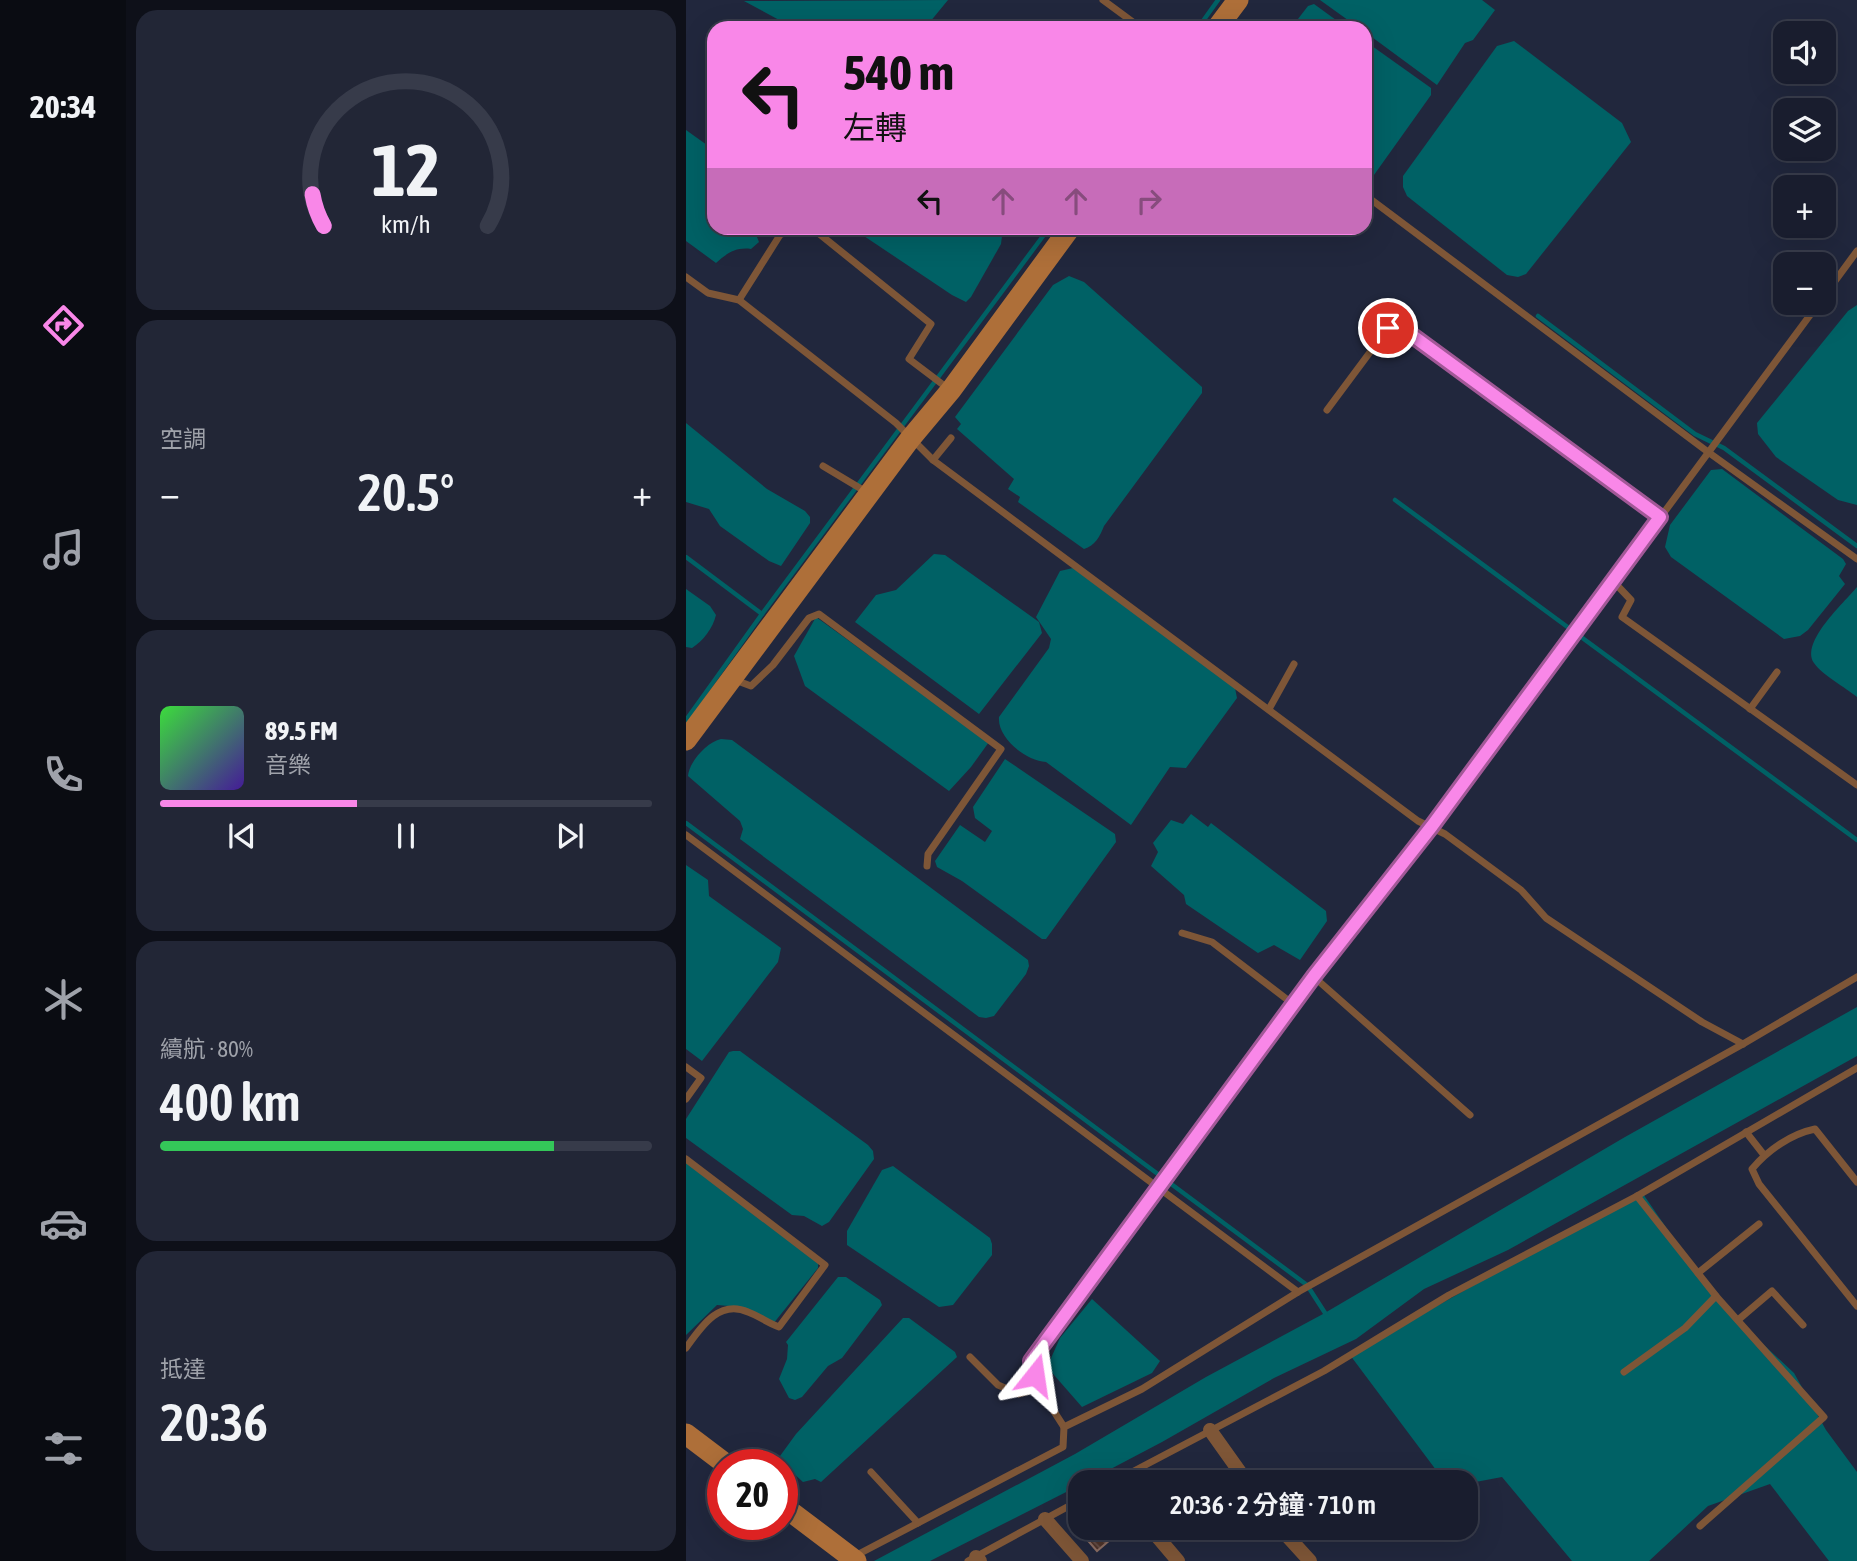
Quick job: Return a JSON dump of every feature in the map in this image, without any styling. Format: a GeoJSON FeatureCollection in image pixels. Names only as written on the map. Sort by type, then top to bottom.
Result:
{"type":"FeatureCollection","features":[{"type":"Feature","properties":{"kind":"street"},"geometry":{"type":"LineString","coordinates":[[1222,21],[1238,0]]}},
{"type":"Feature","properties":{"kind":"street"},"geometry":{"type":"LineString","coordinates":[[686,740],[1065,235]]}},
{"type":"Feature","properties":{"kind":"street"},"geometry":{"type":"LineString","coordinates":[[1210,1430],[1238,1470]]}},
{"type":"Feature","properties":{"kind":"street"},"geometry":{"type":"LineString","coordinates":[[686,1434],[707,1450]]}},
{"type":"Feature","properties":{"kind":"street"},"geometry":{"type":"LineString","coordinates":[[798,1518],[852,1560]]}},
{"type":"Feature","properties":{"kind":"street"},"geometry":{"type":"LineString","coordinates":[[1045,1519],[1082,1561]]}},
{"type":"Feature","properties":{"kind":"street"},"geometry":{"type":"LineString","coordinates":[[1160,1540],[1178,1561]]}},
{"type":"Feature","properties":{"kind":"street"},"geometry":{"type":"LineString","coordinates":[[1291,1540],[1310,1561]]}},
{"type":"Feature","properties":{"kind":"lane"},"geometry":{"type":"LineString","coordinates":[[1103,0],[1132,21]]}},
{"type":"Feature","properties":{"kind":"lane"},"geometry":{"type":"LineString","coordinates":[[1372,200],[1708,452],[1857,559]]}},
{"type":"Feature","properties":{"kind":"lane"},"geometry":{"type":"LineString","coordinates":[[739,300],[779,235]]}},
{"type":"Feature","properties":{"kind":"lane"},"geometry":{"type":"LineString","coordinates":[[822,235],[931,324],[909,359],[951,390]]}},
{"type":"Feature","properties":{"kind":"lane"},"geometry":{"type":"LineString","coordinates":[[1836,280],[1857,251]]}},
{"type":"Feature","properties":{"kind":"lane"},"geometry":{"type":"LineString","coordinates":[[686,277],[708,293],[739,300],[896,424],[933,460],[1418,821],[1432,826],[1521,890],[1546,918],[1702,1022],[1743,1044]]}},
{"type":"Feature","properties":{"kind":"lane"},"geometry":{"type":"LineString","coordinates":[[852,1560],[1063,1447],[1064,1427],[1039,1388],[1031,1361],[1293,1004],[1432,826],[1810,315]]}},
{"type":"Feature","properties":{"kind":"lane"},"geometry":{"type":"LineString","coordinates":[[1327,410],[1388,328],[1398,325],[1660,517]]}},
{"type":"Feature","properties":{"kind":"lane"},"geometry":{"type":"LineString","coordinates":[[933,460],[951,438]]}},
{"type":"Feature","properties":{"kind":"lane"},"geometry":{"type":"LineString","coordinates":[[823,466],[869,494]]}},
{"type":"Feature","properties":{"kind":"lane"},"geometry":{"type":"LineString","coordinates":[[1613,581],[1632,600],[1622,617],[1857,785]]}},
{"type":"Feature","properties":{"kind":"lane"},"geometry":{"type":"LineString","coordinates":[[731,678],[751,686],[773,664],[809,618],[819,614],[1001,749],[928,854],[927,866]]}},
{"type":"Feature","properties":{"kind":"lane"},"geometry":{"type":"LineString","coordinates":[[1269,709],[1294,664]]}},
{"type":"Feature","properties":{"kind":"lane"},"geometry":{"type":"LineString","coordinates":[[1750,709],[1777,672]]}},
{"type":"Feature","properties":{"kind":"lane"},"geometry":{"type":"LineString","coordinates":[[686,835],[1298,1292]]}},
{"type":"Feature","properties":{"kind":"lane"},"geometry":{"type":"LineString","coordinates":[[1182,933],[1212,942],[1293,1004]]}},
{"type":"Feature","properties":{"kind":"lane"},"geometry":{"type":"LineString","coordinates":[[1314,976],[1470,1115]]}},
{"type":"Feature","properties":{"kind":"lane"},"geometry":{"type":"LineString","coordinates":[[1064,1427],[1142,1389],[1298,1292],[1743,1044],[1857,977]]}},
{"type":"Feature","properties":{"kind":"lane"},"geometry":{"type":"LineString","coordinates":[[686,1067],[701,1078],[686,1100]]}},
{"type":"Feature","properties":{"kind":"lane"},"geometry":{"type":"LineString","coordinates":[[1137,1470],[1324,1371],[1449,1295],[1637,1196],[1857,1068]]}},
{"type":"Feature","properties":{"kind":"lane"},"geometry":{"type":"LineString","coordinates":[[1857,1182],[1815,1129],[1802,1132],[1764,1155],[1752,1169],[1759,1184],[1857,1306]]}},
{"type":"Feature","properties":{"kind":"lane"},"geometry":{"type":"LineString","coordinates":[[1746,1132],[1764,1155]]}},
{"type":"Feature","properties":{"kind":"lane"},"geometry":{"type":"LineString","coordinates":[[686,1159],[825,1265],[779,1327],[745,1310],[730,1308],[713,1314],[686,1348]]}},
{"type":"Feature","properties":{"kind":"lane"},"geometry":{"type":"LineString","coordinates":[[1637,1196],[1716,1296],[1824,1417],[1700,1526]]}},
{"type":"Feature","properties":{"kind":"lane"},"geometry":{"type":"LineString","coordinates":[[1698,1273],[1759,1224]]}},
{"type":"Feature","properties":{"kind":"lane"},"geometry":{"type":"LineString","coordinates":[[1738,1320],[1772,1291],[1803,1325]]}},
{"type":"Feature","properties":{"kind":"lane"},"geometry":{"type":"LineString","coordinates":[[1624,1371],[1685,1328],[1716,1296]]}},
{"type":"Feature","properties":{"kind":"lane"},"geometry":{"type":"LineString","coordinates":[[970,1357],[998,1385],[1019,1394],[1039,1388]]}},
{"type":"Feature","properties":{"kind":"lane"},"geometry":{"type":"LineString","coordinates":[[871,1472],[918,1523]]}},
{"type":"Feature","properties":{"kind":"lane"},"geometry":{"type":"LineString","coordinates":[[974,1560],[1068,1507]]}},
{"type":"Feature","properties":{"kind":"shaded area"},"geometry":{"type":"Polygon","coordinates":[[[948,0],[931,21],[781,21],[744,1],[948,0]]]}},
{"type":"Feature","properties":{"kind":"shaded area"},"geometry":{"type":"Polygon","coordinates":[[[1320,0],[1482,0],[1495,10],[1473,40],[1465,43],[1437,85],[1372,37],[1372,21],[1349,21],[1320,0]]]}},
{"type":"Feature","properties":{"kind":"shaded area"},"geometry":{"type":"Polygon","coordinates":[[[1314,4],[1337,21],[1296,21],[1308,6],[1314,4]]]}},
{"type":"Feature","properties":{"kind":"shaded area"},"geometry":{"type":"Polygon","coordinates":[[[1514,41],[1622,123],[1631,142],[1526,274],[1518,277],[1507,275],[1407,196],[1403,187],[1403,176],[1497,46],[1514,41]]]}},
{"type":"Feature","properties":{"kind":"shaded area"},"geometry":{"type":"Polygon","coordinates":[[[1372,46],[1431,88],[1431,95],[1372,178],[1372,46]]]}},
{"type":"Feature","properties":{"kind":"shaded area"},"geometry":{"type":"Polygon","coordinates":[[[686,130],[707,145],[707,235],[758,235],[759,242],[751,249],[732,252],[716,263],[686,241],[686,130]]]}},
{"type":"Feature","properties":{"kind":"shaded area"},"geometry":{"type":"Polygon","coordinates":[[[862,235],[1002,236],[1001,244],[971,297],[966,302],[862,235]]]}},
{"type":"Feature","properties":{"kind":"shaded area"},"geometry":{"type":"Polygon","coordinates":[[[1069,276],[1084,282],[1202,387],[1202,393],[1104,526],[1097,540],[1084,549],[1018,502],[1020,497],[1008,489],[1014,479],[957,429],[961,424],[955,417],[1053,285],[1069,276]]]}},
{"type":"Feature","properties":{"kind":"shaded area"},"geometry":{"type":"Polygon","coordinates":[[[1857,305],[1857,505],[1838,500],[1776,457],[1758,434],[1757,423],[1848,311],[1857,305]]]}},
{"type":"Feature","properties":{"kind":"shaded area"},"geometry":{"type":"Polygon","coordinates":[[[686,423],[767,489],[805,511],[810,517],[810,523],[781,566],[769,561],[720,526],[709,509],[686,502],[686,423]]]}},
{"type":"Feature","properties":{"kind":"shaded area"},"geometry":{"type":"Polygon","coordinates":[[[1722,469],[1843,559],[1846,564],[1839,576],[1845,584],[1808,630],[1800,636],[1784,639],[1671,557],[1665,547],[1670,525],[1711,470],[1722,469]]]}},
{"type":"Feature","properties":{"kind":"shaded area"},"geometry":{"type":"Polygon","coordinates":[[[934,554],[945,555],[1039,622],[1042,633],[979,714],[855,622],[876,595],[896,590],[934,554]]]}},
{"type":"Feature","properties":{"kind":"shaded area"},"geometry":{"type":"Polygon","coordinates":[[[1073,568],[1235,688],[1237,698],[1186,768],[1170,767],[1131,825],[1046,762],[1030,758],[1014,747],[1000,725],[999,717],[1049,648],[1051,639],[1036,617],[1060,571],[1073,568]]]}},
{"type":"Feature","properties":{"kind":"shaded area"},"geometry":{"type":"Polygon","coordinates":[[[1857,587],[1857,697],[1822,672],[1814,663],[1811,654],[1825,623],[1857,587]]]}},
{"type":"Feature","properties":{"kind":"shaded area"},"geometry":{"type":"Polygon","coordinates":[[[686,589],[710,606],[716,615],[707,634],[692,648],[686,647],[686,589]]]}},
{"type":"Feature","properties":{"kind":"shaded area"},"geometry":{"type":"Polygon","coordinates":[[[816,617],[989,742],[949,791],[805,686],[794,656],[816,617]]]}},
{"type":"Feature","properties":{"kind":"shaded area"},"geometry":{"type":"Polygon","coordinates":[[[721,739],[732,740],[1028,960],[1026,974],[994,1016],[979,1017],[740,839],[743,829],[740,821],[688,776],[700,753],[721,739]]]}},
{"type":"Feature","properties":{"kind":"shaded area"},"geometry":{"type":"Polygon","coordinates":[[[1005,759],[1115,834],[1116,842],[1046,939],[1042,939],[962,881],[937,867],[935,861],[960,825],[985,842],[992,831],[975,818],[973,807],[1005,759]]]}},
{"type":"Feature","properties":{"kind":"shaded area"},"geometry":{"type":"Polygon","coordinates":[[[1191,814],[1208,827],[1211,823],[1326,911],[1327,921],[1300,960],[1274,945],[1258,953],[1186,904],[1184,895],[1151,866],[1158,852],[1153,843],[1171,820],[1183,824],[1191,814]]]}},
{"type":"Feature","properties":{"kind":"shaded area"},"geometry":{"type":"Polygon","coordinates":[[[686,865],[708,880],[709,896],[781,948],[778,962],[702,1061],[686,1049],[686,865]]]}},
{"type":"Feature","properties":{"kind":"shaded area"},"geometry":{"type":"Polygon","coordinates":[[[1857,1007],[1857,1056],[1508,1250],[1424,1289],[1356,1339],[1274,1378],[1109,1470],[1068,1470],[1068,1491],[930,1561],[874,1561],[1075,1454],[1206,1377],[1323,1314],[1625,1137],[1857,1007]]]}},
{"type":"Feature","properties":{"kind":"shaded area"},"geometry":{"type":"Polygon","coordinates":[[[740,1051],[873,1151],[874,1159],[829,1222],[822,1226],[804,1216],[792,1215],[686,1138],[686,1119],[729,1052],[740,1051]]]}},
{"type":"Feature","properties":{"kind":"shaded area"},"geometry":{"type":"Polygon","coordinates":[[[686,1160],[818,1263],[818,1268],[773,1324],[741,1307],[717,1305],[686,1335],[686,1160]]]}},
{"type":"Feature","properties":{"kind":"shaded area"},"geometry":{"type":"Polygon","coordinates":[[[893,1166],[990,1238],[992,1255],[953,1305],[939,1307],[847,1245],[847,1231],[882,1170],[893,1166]]]}},
{"type":"Feature","properties":{"kind":"shaded area"},"geometry":{"type":"Polygon","coordinates":[[[1641,1191],[1716,1300],[1794,1373],[1826,1430],[1857,1472],[1857,1561],[1829,1561],[1770,1484],[1708,1506],[1649,1561],[1572,1561],[1502,1477],[1478,1482],[1478,1470],[1436,1470],[1350,1355],[1641,1191]]]}},
{"type":"Feature","properties":{"kind":"shaded area"},"geometry":{"type":"Polygon","coordinates":[[[838,1277],[846,1277],[880,1300],[882,1305],[842,1358],[828,1366],[802,1397],[795,1400],[789,1398],[779,1379],[787,1359],[786,1342],[838,1277]]]}},
{"type":"Feature","properties":{"kind":"shaded area"},"geometry":{"type":"Polygon","coordinates":[[[1092,1299],[1160,1361],[1152,1373],[1082,1407],[1047,1367],[1060,1338],[1092,1299]]]}},
{"type":"Feature","properties":{"kind":"shaded area"},"geometry":{"type":"Polygon","coordinates":[[[903,1318],[909,1318],[955,1352],[957,1357],[821,1482],[815,1479],[803,1482],[798,1477],[798,1449],[785,1449],[903,1318]]]}},
{"type":"Feature","properties":{"kind":"building"},"geometry":{"type":"Polygon","coordinates":[[[1087,1540],[1110,1540],[1097,1551],[1087,1540]]]}},
{"type":"Feature","properties":{"kind":"waterway"},"geometry":{"type":"LineString","coordinates":[[1203,21],[1218,0]]}},
{"type":"Feature","properties":{"kind":"waterway"},"geometry":{"type":"LineString","coordinates":[[762,614],[1044,235]]}},
{"type":"Feature","properties":{"kind":"waterway"},"geometry":{"type":"LineString","coordinates":[[1538,316],[1695,434],[1724,448],[1857,546]]}},
{"type":"Feature","properties":{"kind":"waterway"},"geometry":{"type":"LineString","coordinates":[[1395,500],[1857,840]]}},
{"type":"Feature","properties":{"kind":"waterway"},"geometry":{"type":"LineString","coordinates":[[686,557],[762,614],[686,720]]}},
{"type":"Feature","properties":{"kind":"waterway"},"geometry":{"type":"LineString","coordinates":[[686,823],[1307,1285],[1327,1316]]}},
{"type":"Feature","properties":{"kind":"route"},"geometry":{"type":"LineString","coordinates":[[1035,1375],[1031,1361],[1314,976],[1432,826],[1660,517],[1398,325],[1388,328]]}}]}
